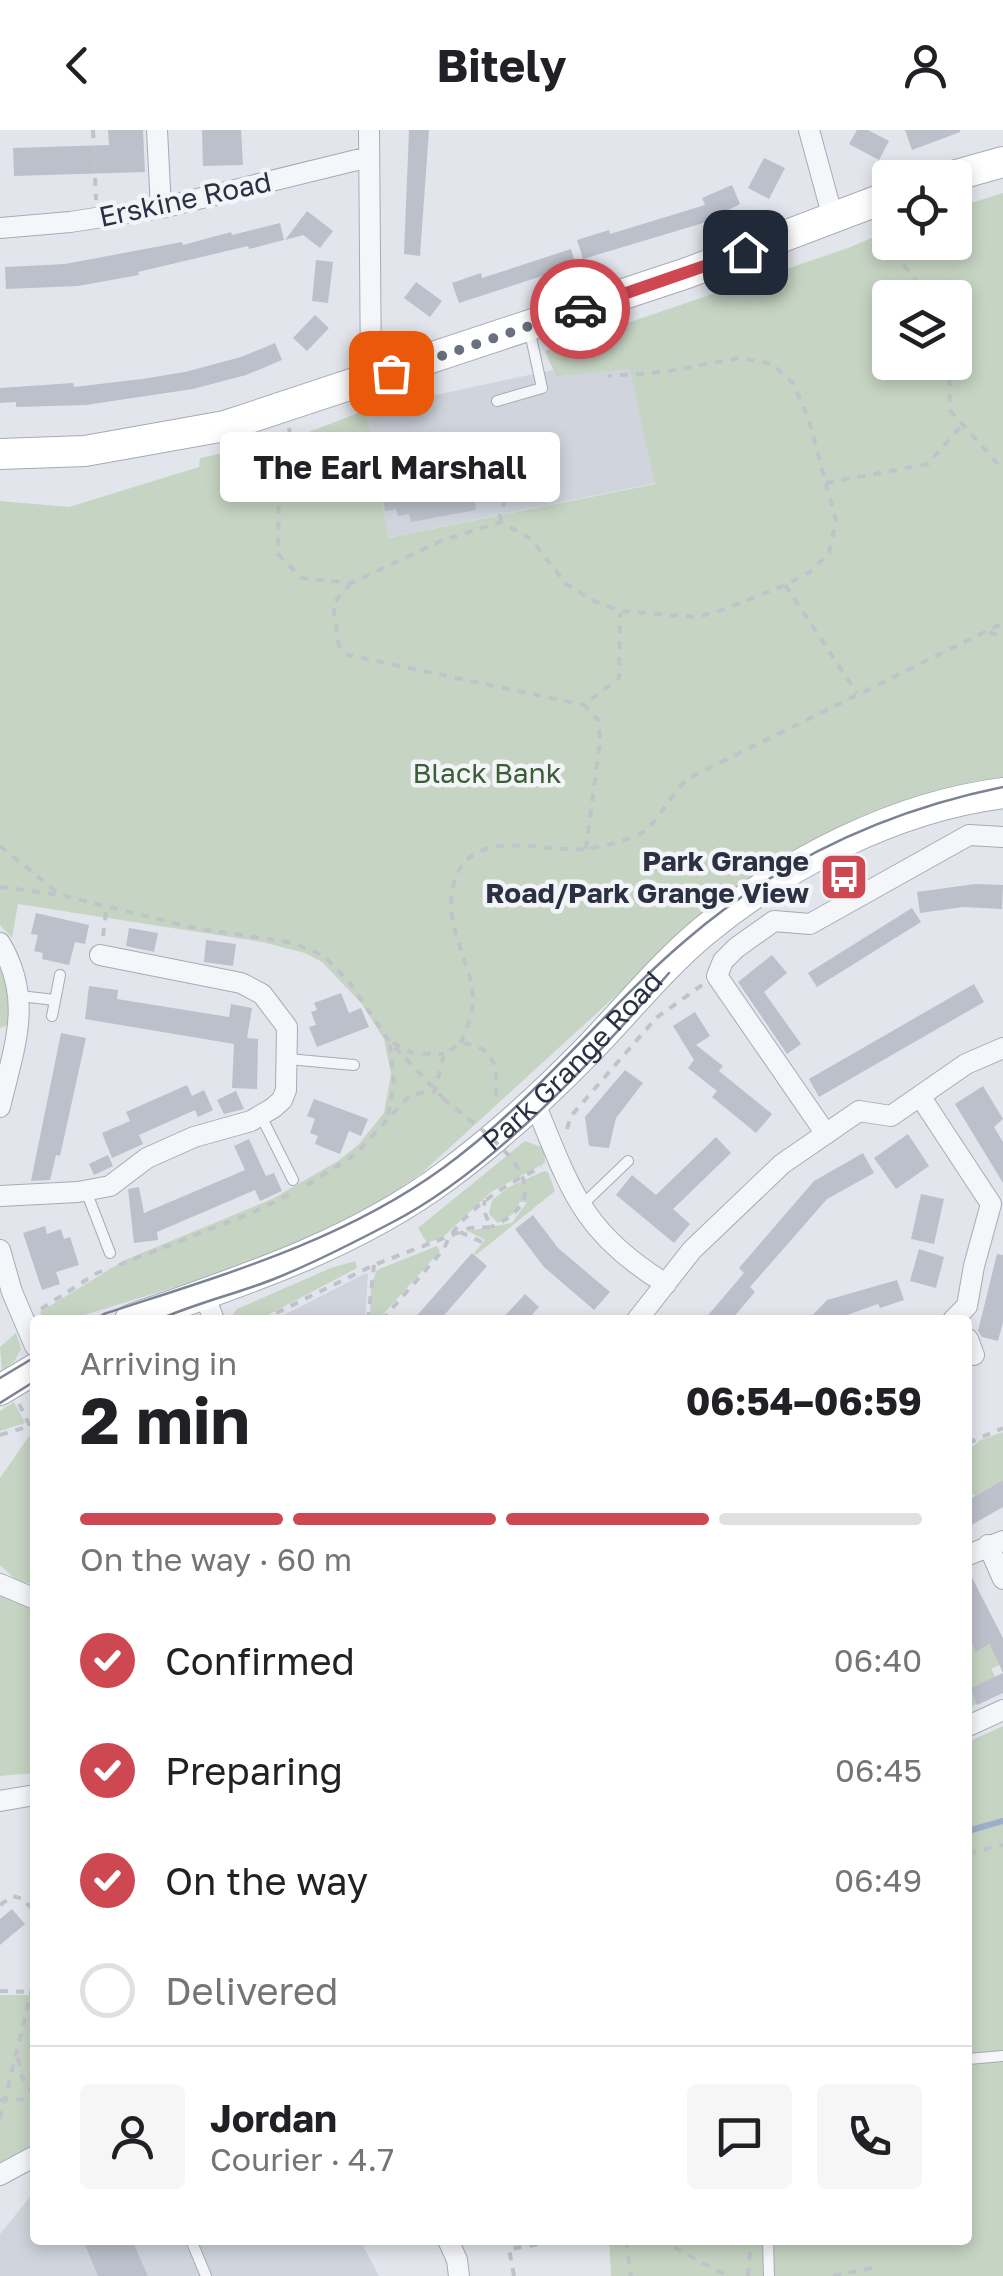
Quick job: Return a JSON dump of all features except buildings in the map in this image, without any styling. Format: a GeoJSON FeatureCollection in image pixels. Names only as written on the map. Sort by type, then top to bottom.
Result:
{"type":"FeatureCollection","features":[{"type":"Feature","properties":{"kind":"street"},"geometry":{"type":"LineString","coordinates":[[156,130],[161,208]]}},
{"type":"Feature","properties":{"kind":"street"},"geometry":{"type":"LineString","coordinates":[[369,130],[371,380]]}},
{"type":"Feature","properties":{"kind":"street"},"geometry":{"type":"LineString","coordinates":[[809,130],[832,218]]}},
{"type":"Feature","properties":{"kind":"street","name":"Erskine Road"},"geometry":{"type":"LineString","coordinates":[[0,228],[161,208],[369,157]]}},
{"type":"Feature","properties":{"kind":"street"},"geometry":{"type":"LineString","coordinates":[[972,171],[1003,162]]}},
{"type":"Feature","properties":{"kind":"street"},"geometry":{"type":"LineString","coordinates":[[0,454],[85,452],[171,438],[286,408],[688,273],[872,203]]}},
{"type":"Feature","properties":{"kind":"street","name":"Park Grange Road"},"geometry":{"type":"LineString","coordinates":[[160,1315],[209,1307],[374,1222],[444,1178],[534,1101],[703,932],[756,893],[803,864],[884,824],[972,797],[1003,793]]}},
{"type":"Feature","properties":{"kind":"street"},"geometry":{"type":"LineString","coordinates":[[826,1134],[717,976],[724,961],[774,922],[810,924],[970,834],[1003,836]]}},
{"type":"Feature","properties":{"kind":"street"},"geometry":{"type":"LineString","coordinates":[[0,942],[16,974],[20,996],[8,1042],[0,1107]]}},
{"type":"Feature","properties":{"kind":"street"},"geometry":{"type":"LineString","coordinates":[[0,1196],[110,1186],[147,1158],[194,1137],[260,1116],[282,1100],[288,1027],[262,994],[248,986],[100,955]]}},
{"type":"Feature","properties":{"kind":"street"},"geometry":{"type":"LineString","coordinates":[[641,1315],[692,1250],[782,1164],[858,1111],[891,1116],[966,1064],[1003,1048]]}},
{"type":"Feature","properties":{"kind":"street"},"geometry":{"type":"LineString","coordinates":[[920,1096],[991,1204],[967,1306],[960,1315]]}},
{"type":"Feature","properties":{"kind":"street"},"geometry":{"type":"LineString","coordinates":[[534,1101],[580,1208],[638,1267],[666,1284]]}},
{"type":"Feature","properties":{"kind":"street"},"geometry":{"type":"LineString","coordinates":[[0,1250],[30,1334]]}},
{"type":"Feature","properties":{"kind":"street"},"geometry":{"type":"LineString","coordinates":[[8,1394],[30,1374]]}},
{"type":"Feature","properties":{"kind":"street"},"geometry":{"type":"LineString","coordinates":[[972,1554],[996,1543],[1003,1579]]}},
{"type":"Feature","properties":{"kind":"street"},"geometry":{"type":"LineString","coordinates":[[0,1584],[30,1597]]}},
{"type":"Feature","properties":{"kind":"street"},"geometry":{"type":"LineString","coordinates":[[972,1724],[1003,1710]]}},
{"type":"Feature","properties":{"kind":"street"},"geometry":{"type":"LineString","coordinates":[[0,1801],[30,1796]]}},
{"type":"Feature","properties":{"kind":"street"},"geometry":{"type":"LineString","coordinates":[[0,2175],[30,2159]]}},
{"type":"Feature","properties":{"kind":"street"},"geometry":{"type":"LineString","coordinates":[[450,2245],[459,2276]]}},
{"type":"Feature","properties":{"kind":"lane"},"geometry":{"type":"LineString","coordinates":[[498,402],[542,388],[528,327]]}},
{"type":"Feature","properties":{"kind":"lane"},"geometry":{"type":"LineString","coordinates":[[52,1016],[60,975]]}},
{"type":"Feature","properties":{"kind":"lane"},"geometry":{"type":"LineString","coordinates":[[20,996],[55,1000]]}},
{"type":"Feature","properties":{"kind":"lane"},"geometry":{"type":"LineString","coordinates":[[288,1059],[354,1065]]}},
{"type":"Feature","properties":{"kind":"lane"},"geometry":{"type":"LineString","coordinates":[[260,1116],[293,1180]]}},
{"type":"Feature","properties":{"kind":"lane"},"geometry":{"type":"LineString","coordinates":[[580,1208],[628,1161]]}},
{"type":"Feature","properties":{"kind":"lane"},"geometry":{"type":"LineString","coordinates":[[86,1191],[110,1253]]}},
{"type":"Feature","properties":{"kind":"lane"},"geometry":{"type":"LineString","coordinates":[[972,2059],[1003,2056]]}},
{"type":"Feature","properties":{"kind":"lane"},"geometry":{"type":"LineString","coordinates":[[193,2245],[206,2276]]}},
{"type":"Feature","properties":{"kind":"lane"},"geometry":{"type":"LineString","coordinates":[[768,2245],[769,2276]]}},
{"type":"Feature","properties":{"kind":"path"},"geometry":{"type":"LineString","coordinates":[[93,130],[96,218]]}},
{"type":"Feature","properties":{"kind":"path"},"geometry":{"type":"LineString","coordinates":[[899,260],[916,280]]}},
{"type":"Feature","properties":{"kind":"path"},"geometry":{"type":"LineString","coordinates":[[514,474],[500,514],[502,522],[530,539],[566,584],[620,611],[696,618],[785,585],[810,572],[829,553],[836,521],[808,417],[793,382],[772,364],[740,358],[664,372],[608,376]]}},
{"type":"Feature","properties":{"kind":"path"},"geometry":{"type":"LineString","coordinates":[[950,380],[950,410],[1003,470]]}},
{"type":"Feature","properties":{"kind":"path"},"geometry":{"type":"LineString","coordinates":[[286,408],[291,439],[279,475],[278,554],[300,578],[352,584]]}},
{"type":"Feature","properties":{"kind":"path"},"geometry":{"type":"LineString","coordinates":[[826,483],[928,464],[963,424]]}},
{"type":"Feature","properties":{"kind":"path"},"geometry":{"type":"LineString","coordinates":[[502,522],[441,541],[352,584],[333,604],[339,646],[348,655],[364,660],[584,705],[600,721],[586,849]]}},
{"type":"Feature","properties":{"kind":"path"},"geometry":{"type":"LineString","coordinates":[[785,585],[858,695]]}},
{"type":"Feature","properties":{"kind":"path"},"geometry":{"type":"LineString","coordinates":[[584,705],[619,678],[620,611]]}},
{"type":"Feature","properties":{"kind":"path"},"geometry":{"type":"LineString","coordinates":[[389,1040],[413,1053],[444,1054],[461,1043],[474,1004],[470,973],[450,916],[454,884],[463,866],[480,849],[586,849],[636,836],[649,828],[676,788],[688,778],[1003,623]]}},
{"type":"Feature","properties":{"kind":"path"},"geometry":{"type":"LineString","coordinates":[[989,632],[1003,637]]}},
{"type":"Feature","properties":{"kind":"path"},"geometry":{"type":"LineString","coordinates":[[0,846],[62,895]]}},
{"type":"Feature","properties":{"kind":"path"},"geometry":{"type":"LineString","coordinates":[[843,875],[859,868],[864,876]]}},
{"type":"Feature","properties":{"kind":"path"},"geometry":{"type":"LineString","coordinates":[[0,887],[62,895],[195,928],[294,943],[324,956],[350,983],[389,1040],[443,1098],[508,1154],[526,1183],[526,1196],[519,1211],[491,1227],[470,1228],[374,1265],[275,1315]]}},
{"type":"Feature","properties":{"kind":"path"},"geometry":{"type":"LineString","coordinates":[[100,955],[107,906]]}},
{"type":"Feature","properties":{"kind":"path"},"geometry":{"type":"LineString","coordinates":[[568,1142],[566,1128],[572,1116],[610,1069],[656,1018],[706,983]]}},
{"type":"Feature","properties":{"kind":"path"},"geometry":{"type":"LineString","coordinates":[[387,1118],[394,1086],[389,1040]]}},
{"type":"Feature","properties":{"kind":"path"},"geometry":{"type":"LineString","coordinates":[[461,1043],[487,1051],[495,1063],[496,1101]]}},
{"type":"Feature","properties":{"kind":"path"},"geometry":{"type":"LineString","coordinates":[[435,1090],[444,1054]]}},
{"type":"Feature","properties":{"kind":"path"},"geometry":{"type":"LineString","coordinates":[[37,1312],[96,1273],[254,1212],[313,1182],[355,1154],[410,1095],[435,1090]]}},
{"type":"Feature","properties":{"kind":"path"},"geometry":{"type":"LineString","coordinates":[[386,1315],[444,1249],[448,1238],[485,1200],[544,1166]]}},
{"type":"Feature","properties":{"kind":"path"},"geometry":{"type":"LineString","coordinates":[[485,1200],[483,1209],[491,1227]]}},
{"type":"Feature","properties":{"kind":"path"},"geometry":{"type":"LineString","coordinates":[[460,1232],[484,1243]]}},
{"type":"Feature","properties":{"kind":"path"},"geometry":{"type":"LineString","coordinates":[[369,1315],[374,1265]]}},
{"type":"Feature","properties":{"kind":"path"},"geometry":{"type":"LineString","coordinates":[[8,1394],[30,1425]]}},
{"type":"Feature","properties":{"kind":"path"},"geometry":{"type":"LineString","coordinates":[[0,1435],[30,1428]]}},
{"type":"Feature","properties":{"kind":"path"},"geometry":{"type":"LineString","coordinates":[[972,1442],[1003,1428]]}},
{"type":"Feature","properties":{"kind":"path"},"geometry":{"type":"LineString","coordinates":[[972,1853],[1003,1845]]}},
{"type":"Feature","properties":{"kind":"path"},"geometry":{"type":"LineString","coordinates":[[0,1905],[13,1896],[30,1907]]}},
{"type":"Feature","properties":{"kind":"path"},"geometry":{"type":"LineString","coordinates":[[0,1991],[30,1992]]}},
{"type":"Feature","properties":{"kind":"path"},"geometry":{"type":"LineString","coordinates":[[0,2119],[30,2003]]}},
{"type":"Feature","properties":{"kind":"path"},"geometry":{"type":"LineString","coordinates":[[16,2054],[30,2090]]}},
{"type":"Feature","properties":{"kind":"path"},"geometry":{"type":"LineString","coordinates":[[3,2100],[30,2098]]}},
{"type":"Feature","properties":{"kind":"path"},"geometry":{"type":"LineString","coordinates":[[514,2276],[509,2249],[534,2245]]}},
{"type":"Feature","properties":{"kind":"path"},"geometry":{"type":"LineString","coordinates":[[627,2245],[631,2276]]}},
{"type":"Feature","properties":{"kind":"path"},"geometry":{"type":"LineString","coordinates":[[669,2245],[727,2276]]}},
{"type":"Feature","properties":{"kind":"path"},"geometry":{"type":"LineString","coordinates":[[748,2276],[751,2245]]}},
{"type":"Feature","properties":{"kind":"path"},"geometry":{"type":"LineString","coordinates":[[832,2276],[872,2268]]}},
{"type":"Feature","properties":{"kind":"shaded area"},"geometry":{"type":"Polygon","coordinates":[[[627,354],[656,483],[387,538],[366,410],[627,354]]]}},
{"type":"Feature","properties":{"kind":"shaded area"},"geometry":{"type":"Polygon","coordinates":[[[366,1273],[368,1274],[365,1315],[284,1315],[366,1273]]]}},
{"type":"Feature","properties":{"kind":"shaded area"},"geometry":{"type":"Polygon","coordinates":[[[30,2197],[30,2245],[363,2245],[379,2276],[0,2276],[0,2234],[30,2197]]]}},
{"type":"Feature","properties":{"kind":"green space","name":"Black Bank"},"geometry":{"type":"Polygon","coordinates":[[[1003,193],[1003,777],[970,782],[839,830],[714,906],[423,1172],[361,1215],[250,1264],[84,1315],[42,1315],[40,1312],[125,1260],[272,1199],[338,1161],[358,1145],[384,1113],[391,1074],[384,1039],[362,1004],[322,962],[305,953],[262,942],[18,904],[12,938],[0,925],[0,501],[69,507],[199,467],[200,458],[291,439],[366,410],[388,538],[655,484],[630,369],[556,376],[545,351],[872,238],[872,260],[972,260],[972,203],[1003,193]]]}},
{"type":"Feature","properties":{"kind":"green space"},"geometry":{"type":"Polygon","coordinates":[[[0,961],[10,987],[11,1024],[0,1028],[0,961]]]}},
{"type":"Feature","properties":{"kind":"green space"},"geometry":{"type":"Polygon","coordinates":[[[525,1141],[544,1148],[545,1163],[491,1192],[443,1237],[427,1243],[418,1228],[525,1141]]]}},
{"type":"Feature","properties":{"kind":"green space"},"geometry":{"type":"Polygon","coordinates":[[[548,1172],[555,1191],[476,1255],[485,1240],[468,1231],[512,1223],[527,1202],[520,1202],[513,1214],[498,1223],[489,1214],[492,1200],[548,1172]]]}},
{"type":"Feature","properties":{"kind":"green space"},"geometry":{"type":"Polygon","coordinates":[[[437,1246],[440,1251],[382,1315],[370,1315],[371,1286],[377,1270],[437,1246]]]}},
{"type":"Feature","properties":{"kind":"green space"},"geometry":{"type":"Polygon","coordinates":[[[355,1261],[357,1268],[268,1315],[233,1315],[237,1309],[355,1261]]]}},
{"type":"Feature","properties":{"kind":"green space"},"geometry":{"type":"Polygon","coordinates":[[[16,1333],[21,1349],[14,1362],[2,1370],[0,1347],[16,1333]]]}},
{"type":"Feature","properties":{"kind":"green space"},"geometry":{"type":"Polygon","coordinates":[[[14,1402],[25,1423],[0,1431],[0,1411],[14,1402]]]}},
{"type":"Feature","properties":{"kind":"green space"},"geometry":{"type":"Polygon","coordinates":[[[1003,1432],[1003,1480],[974,1496],[972,1447],[1003,1432]]]}},
{"type":"Feature","properties":{"kind":"green space"},"geometry":{"type":"Polygon","coordinates":[[[30,1435],[30,1584],[16,1580],[0,1565],[0,1478],[30,1435]]]}},
{"type":"Feature","properties":{"kind":"green space"},"geometry":{"type":"Polygon","coordinates":[[[0,1595],[30,1608],[30,1773],[0,1776],[0,1595]]]}},
{"type":"Feature","properties":{"kind":"green space"},"geometry":{"type":"Polygon","coordinates":[[[1003,1637],[1003,1663],[991,1669],[995,1677],[972,1687],[972,1644],[976,1652],[1003,1637]]]}},
{"type":"Feature","properties":{"kind":"green space"},"geometry":{"type":"Polygon","coordinates":[[[1003,1726],[1003,2276],[611,2276],[609,2245],[972,2245],[972,1740],[1003,1726]]]}},
{"type":"Feature","properties":{"kind":"green space"},"geometry":{"type":"Polygon","coordinates":[[[0,1995],[30,1995],[30,2148],[0,2163],[0,1995]]]}},
{"type":"Feature","properties":{"kind":"waterway"},"geometry":{"type":"LineString","coordinates":[[972,1830],[1003,1821]]}},
{"type":"Feature","properties":{"kind":"tram line"},"geometry":{"type":"LineString","coordinates":[[102,1315],[280,1254],[364,1217],[404,1194],[476,1142],[655,968],[758,886],[875,825],[1003,787]]}},
{"type":"Feature","properties":{"kind":"tram line"},"geometry":{"type":"LineString","coordinates":[[171,1315],[304,1266],[429,1201],[540,1111],[669,973]]}},
{"type":"Feature","properties":{"kind":"tram line"},"geometry":{"type":"LineString","coordinates":[[0,1378],[30,1360]]}},
{"type":"Feature","properties":{"kind":"tram line"},"geometry":{"type":"LineString","coordinates":[[0,1403],[30,1384]]}},
{"type":"Feature","properties":{"kind":"way so far"},"geometry":{"type":"LineString","coordinates":[[391,373],[580,309]]}},
{"type":"Feature","properties":{"kind":"place","name":"The Earl Marshall"},"geometry":{"type":"Point","coordinates":[391,373]}},
{"type":"Feature","properties":{"kind":"place","name":"Park Grange Road/Park Grange View"},"geometry":{"type":"Point","coordinates":[844,877]}},
{"type":"Feature","properties":{"kind":"route"},"geometry":{"type":"LineString","coordinates":[[580,309],[745,252]]}}]}
